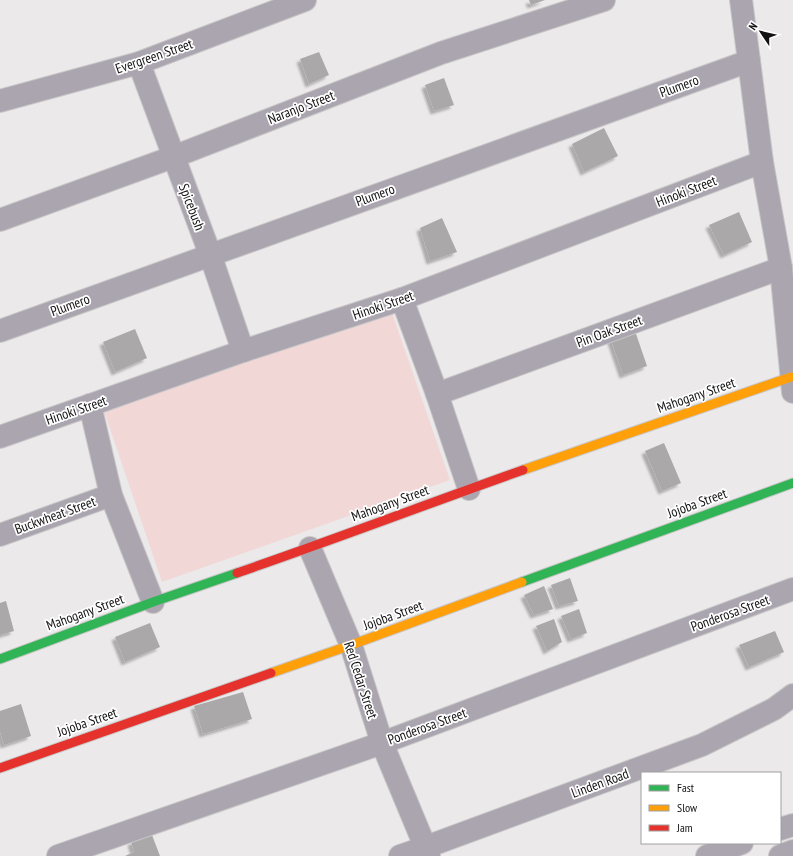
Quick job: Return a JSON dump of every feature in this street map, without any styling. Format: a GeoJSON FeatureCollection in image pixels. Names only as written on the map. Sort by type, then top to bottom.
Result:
{"type":"FeatureCollection","features":[{"type":"Feature","properties":{"kind":"street","name":"Evergreen Street"},"geometry":{"type":"LineString","coordinates":[[0,101],[139,63],[305,0]]}},
{"type":"Feature","properties":{"kind":"street","name":"Naranjo Street"},"geometry":{"type":"LineString","coordinates":[[0,220],[173,157],[441,53],[604,0]]}},
{"type":"Feature","properties":{"kind":"street"},"geometry":{"type":"LineString","coordinates":[[740,0],[762,162],[781,268],[792,384]]}},
{"type":"Feature","properties":{"kind":"street","name":"Plumero"},"geometry":{"type":"LineString","coordinates":[[0,330],[749,61]]}},
{"type":"Feature","properties":{"kind":"street","name":"Spicebush"},"geometry":{"type":"LineString","coordinates":[[139,63],[210,254],[243,351]]}},
{"type":"Feature","properties":{"kind":"street","name":"Hinoki Street"},"geometry":{"type":"LineString","coordinates":[[0,437],[243,351],[402,299],[762,162]]}},
{"type":"Feature","properties":{"kind":"street","name":"Pin Oak Street"},"geometry":{"type":"LineString","coordinates":[[437,394],[781,268]]}},
{"type":"Feature","properties":{"kind":"street"},"geometry":{"type":"LineString","coordinates":[[402,299],[437,394],[469,489]]}},
{"type":"Feature","properties":{"kind":"street","name":"Mahogany Street"},"geometry":{"type":"LineString","coordinates":[[0,659],[153,602],[310,548],[469,489],[792,384]]}},
{"type":"Feature","properties":{"kind":"street"},"geometry":{"type":"LineString","coordinates":[[90,405],[111,495],[153,602]]}},
{"type":"Feature","properties":{"kind":"street","name":"Jojoba Street"},"geometry":{"type":"LineString","coordinates":[[0,768],[351,645],[793,483]]}},
{"type":"Feature","properties":{"kind":"street","name":"Buckwheat Street"},"geometry":{"type":"LineString","coordinates":[[0,534],[111,495]]}},
{"type":"Feature","properties":{"kind":"street","name":"Red Cedar Street"},"geometry":{"type":"LineString","coordinates":[[310,548],[351,645],[382,743],[428,852]]}},
{"type":"Feature","properties":{"kind":"street","name":"Ponderosa Street"},"geometry":{"type":"LineString","coordinates":[[58,856],[382,743],[793,589]]}},
{"type":"Feature","properties":{"kind":"street","name":"Linden Road"},"geometry":{"type":"LineString","coordinates":[[400,856],[428,852],[702,745],[774,709],[793,695]]}},
{"type":"Feature","properties":{"kind":"street"},"geometry":{"type":"LineString","coordinates":[[781,829],[793,824]]}},
{"type":"Feature","properties":{"kind":"street"},"geometry":{"type":"LineString","coordinates":[[707,856],[739,844]]}},
{"type":"Feature","properties":{"kind":"street"},"geometry":{"type":"LineString","coordinates":[[780,856],[793,851]]}},
{"type":"Feature","properties":{"kind":"shaded area"},"geometry":{"type":"Polygon","coordinates":[[[391,310],[450,480],[162,582],[104,411],[391,310]]]}},
{"type":"Feature","properties":{"kind":"building"},"geometry":{"type":"Polygon","coordinates":[[[529,0],[545,0],[531,5],[529,0]]]}},
{"type":"Feature","properties":{"kind":"building"},"geometry":{"type":"Polygon","coordinates":[[[319,52],[329,75],[309,84],[300,59],[319,52]]]}},
{"type":"Feature","properties":{"kind":"building"},"geometry":{"type":"Polygon","coordinates":[[[444,78],[454,105],[434,111],[425,85],[444,78]]]}},
{"type":"Feature","properties":{"kind":"building"},"geometry":{"type":"Polygon","coordinates":[[[604,128],[618,156],[584,172],[572,144],[604,128]]]}},
{"type":"Feature","properties":{"kind":"building"},"geometry":{"type":"Polygon","coordinates":[[[739,212],[752,242],[724,255],[709,225],[739,212]]]}},
{"type":"Feature","properties":{"kind":"building"},"geometry":{"type":"Polygon","coordinates":[[[442,218],[457,252],[430,261],[420,228],[442,218]]]}},
{"type":"Feature","properties":{"kind":"building"},"geometry":{"type":"Polygon","coordinates":[[[634,328],[647,366],[623,375],[610,337],[634,328]]]}},
{"type":"Feature","properties":{"kind":"building"},"geometry":{"type":"Polygon","coordinates":[[[135,329],[147,358],[115,372],[103,342],[135,329]]]}},
{"type":"Feature","properties":{"kind":"building"},"geometry":{"type":"Polygon","coordinates":[[[664,443],[681,483],[662,491],[645,451],[664,443]]]}},
{"type":"Feature","properties":{"kind":"building"},"geometry":{"type":"Polygon","coordinates":[[[570,578],[578,601],[559,606],[551,585],[570,578]]]}},
{"type":"Feature","properties":{"kind":"building"},"geometry":{"type":"Polygon","coordinates":[[[544,586],[553,609],[534,615],[524,595],[544,586]]]}},
{"type":"Feature","properties":{"kind":"building"},"geometry":{"type":"Polygon","coordinates":[[[6,601],[14,631],[0,635],[0,603],[6,601]]]}},
{"type":"Feature","properties":{"kind":"building"},"geometry":{"type":"Polygon","coordinates":[[[579,609],[587,633],[571,639],[561,616],[579,609]]]}},
{"type":"Feature","properties":{"kind":"building"},"geometry":{"type":"Polygon","coordinates":[[[554,619],[562,642],[547,651],[536,626],[554,619]]]}},
{"type":"Feature","properties":{"kind":"building"},"geometry":{"type":"Polygon","coordinates":[[[150,623],[160,647],[125,662],[115,637],[150,623]]]}},
{"type":"Feature","properties":{"kind":"building"},"geometry":{"type":"Polygon","coordinates":[[[775,631],[784,652],[749,667],[739,645],[775,631]]]}},
{"type":"Feature","properties":{"kind":"building"},"geometry":{"type":"Polygon","coordinates":[[[243,692],[252,719],[203,734],[194,706],[243,692]]]}},
{"type":"Feature","properties":{"kind":"building"},"geometry":{"type":"Polygon","coordinates":[[[21,704],[31,736],[4,745],[0,732],[0,711],[21,704]]]}},
{"type":"Feature","properties":{"kind":"building"},"geometry":{"type":"Polygon","coordinates":[[[152,835],[160,856],[125,856],[134,852],[131,842],[152,835]]]}},
{"type":"Feature","properties":{"kind":"traffic: fast"},"geometry":{"type":"LineString","coordinates":[[522,582],[793,483]]}},
{"type":"Feature","properties":{"kind":"traffic: fast"},"geometry":{"type":"LineString","coordinates":[[0,659],[153,602],[237,573]]}},
{"type":"Feature","properties":{"kind":"traffic: slow"},"geometry":{"type":"LineString","coordinates":[[523,470],[791,377]]}},
{"type":"Feature","properties":{"kind":"traffic: slow"},"geometry":{"type":"LineString","coordinates":[[271,673],[522,582]]}},
{"type":"Feature","properties":{"kind":"traffic: jam"},"geometry":{"type":"LineString","coordinates":[[237,573],[523,470]]}},
{"type":"Feature","properties":{"kind":"traffic: jam"},"geometry":{"type":"LineString","coordinates":[[0,768],[271,673]]}}]}
